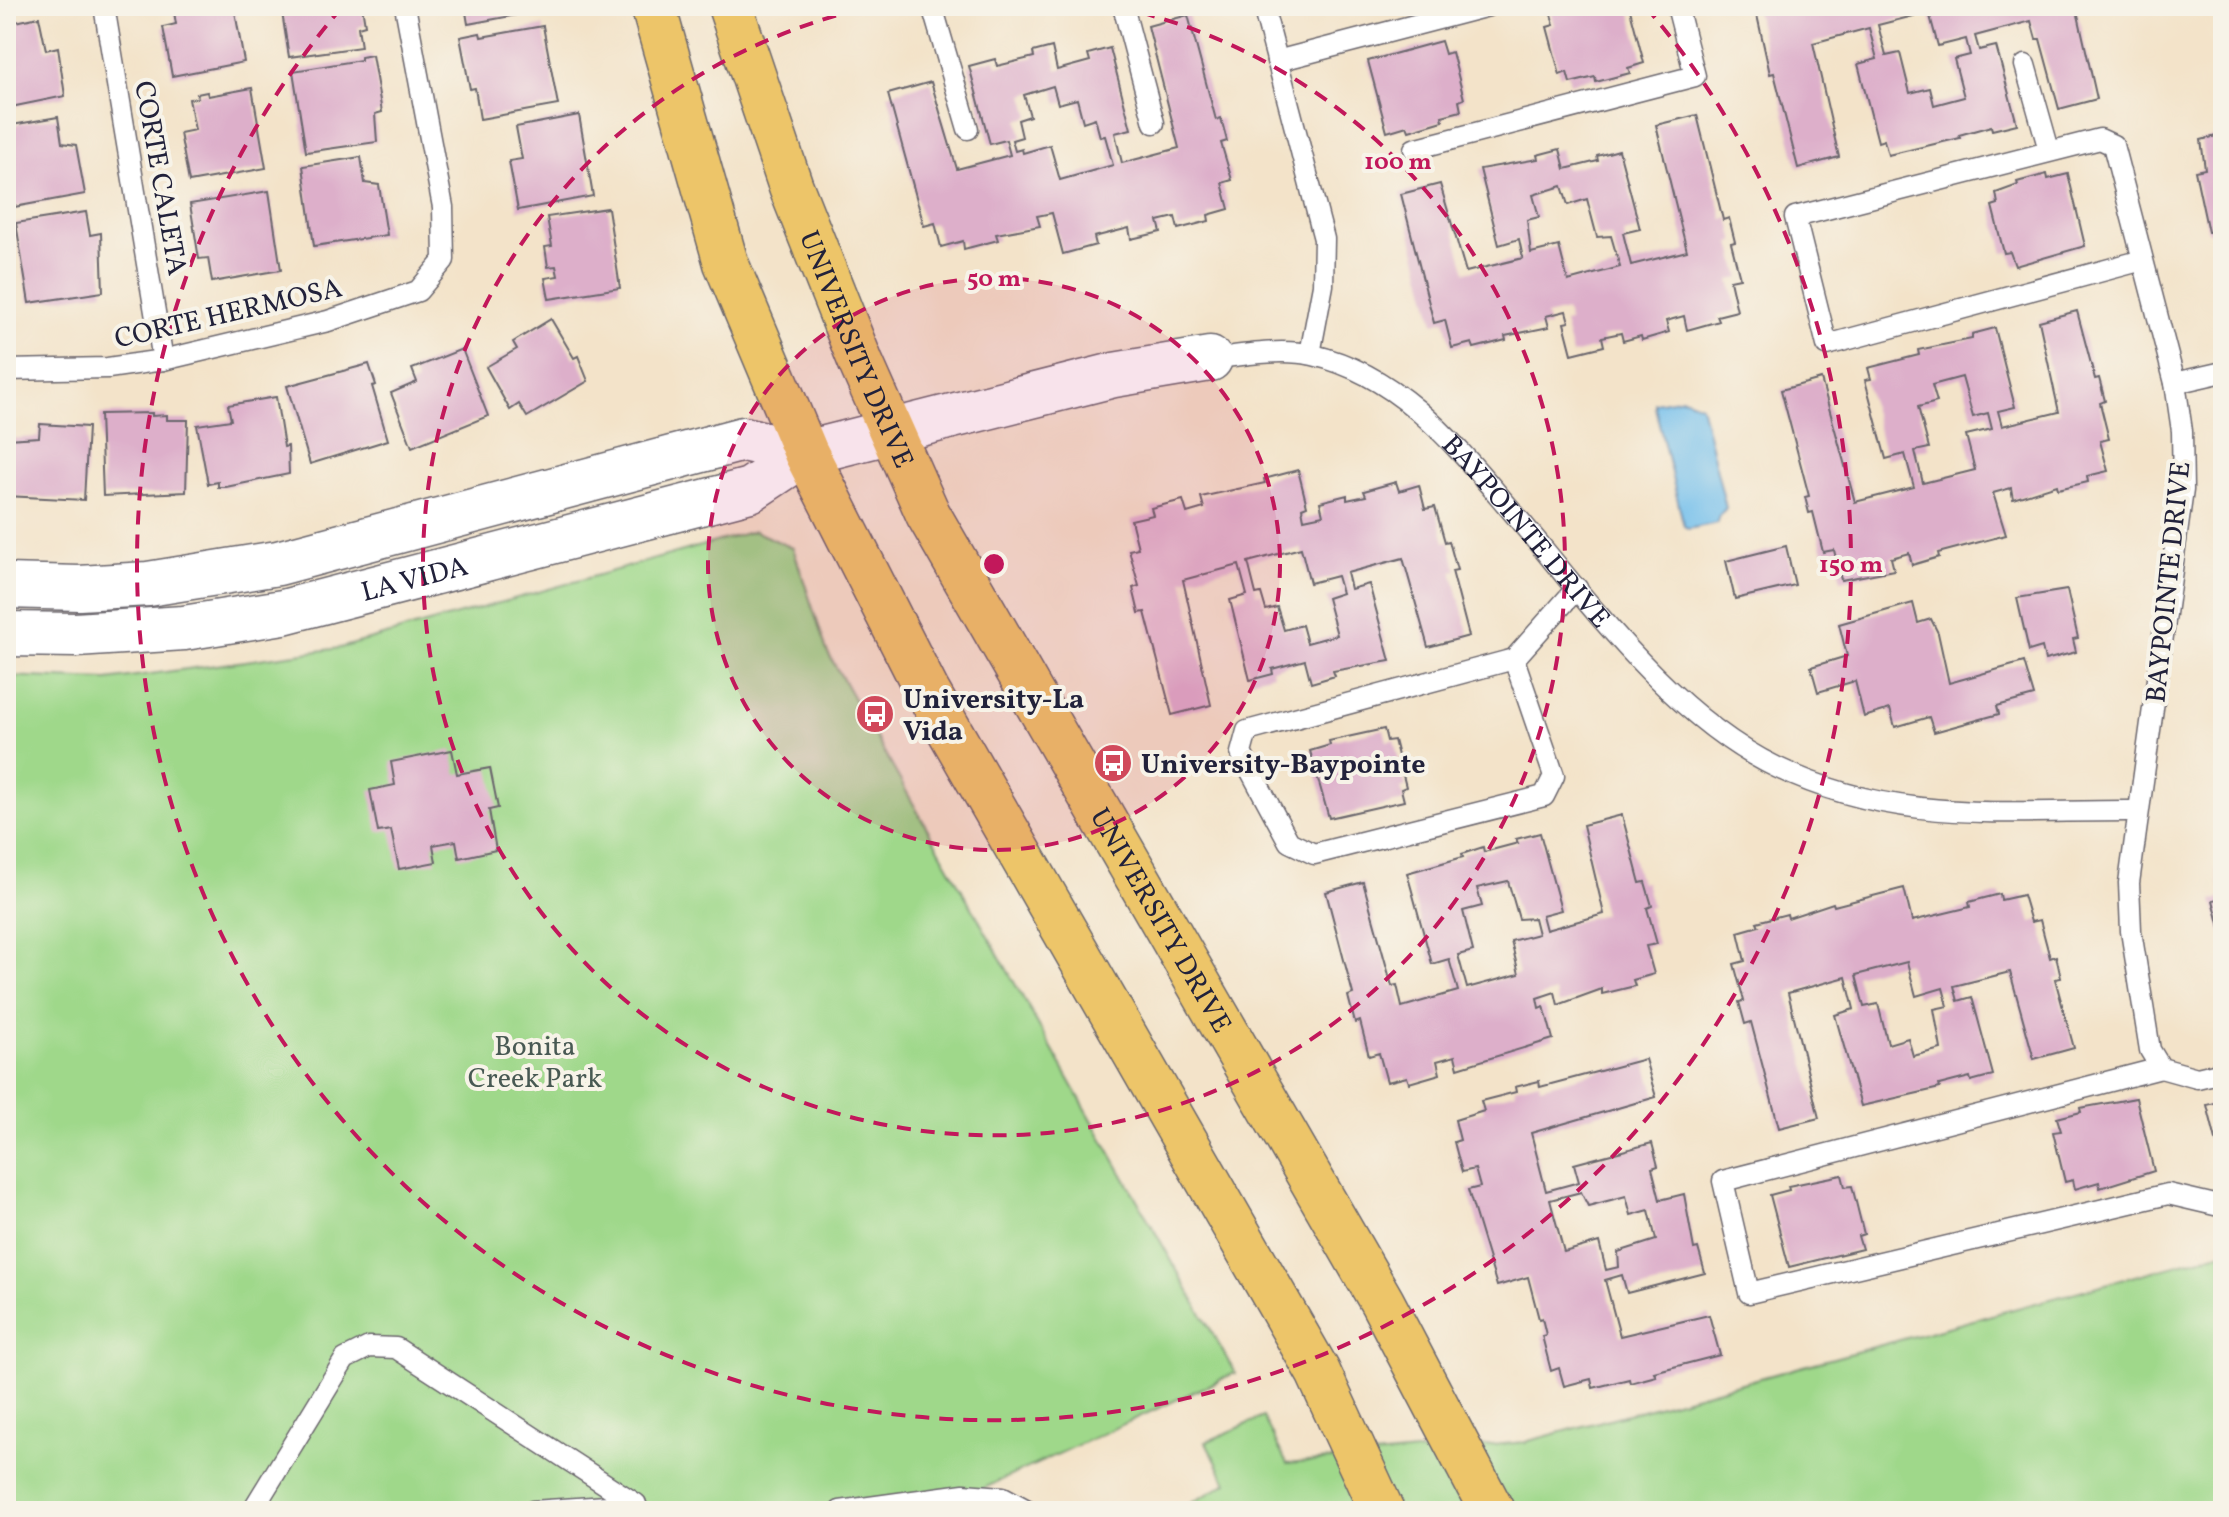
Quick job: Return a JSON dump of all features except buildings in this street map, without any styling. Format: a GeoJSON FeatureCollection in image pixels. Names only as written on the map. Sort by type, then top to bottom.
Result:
{"type":"FeatureCollection","features":[{"type":"Feature","properties":{"kind":"main road"},"geometry":{"type":"LineString","coordinates":[[653,6],[726,263],[806,453],[927,691],[1318,1372],[1382,1511]]}},
{"type":"Feature","properties":{"kind":"main road","name":"UNIVERSITY DRIVE"},"geometry":{"type":"LineString","coordinates":[[730,6],[776,143],[851,338],[928,514],[1358,1261],[1461,1448],[1492,1511]]}},
{"type":"Feature","properties":{"kind":"main road"},"geometry":{"type":"LineString","coordinates":[[759,6],[776,143]]}},
{"type":"Feature","properties":{"kind":"street","name":"BAYPOINTE DRIVE"},"geometry":{"type":"LineString","coordinates":[[891,433],[1114,375],[1210,359]]}},
{"type":"Feature","properties":{"kind":"street","name":"LA VIDA"},"geometry":{"type":"LineString","coordinates":[[6,634],[76,635],[184,628],[283,612],[750,490],[806,453],[891,433]]}},
{"type":"Feature","properties":{"kind":"street","name":"LA VIDA"},"geometry":{"type":"LineString","coordinates":[[6,586],[79,588],[148,584],[278,563],[743,439],[806,453]]}},
{"type":"Feature","properties":{"kind":"lane","name":"CORTE CALETA"},"geometry":{"type":"LineString","coordinates":[[104,6],[163,360]]}},
{"type":"Feature","properties":{"kind":"lane","name":"CORTE HERMOSA"},"geometry":{"type":"LineString","coordinates":[[6,370],[108,368],[163,360],[328,321],[418,291],[444,260],[443,207],[405,6]]}},
{"type":"Feature","properties":{"kind":"lane"},"geometry":{"type":"LineString","coordinates":[[932,6],[968,129]]}},
{"type":"Feature","properties":{"kind":"lane"},"geometry":{"type":"LineString","coordinates":[[1123,6],[1154,123]]}},
{"type":"Feature","properties":{"kind":"lane"},"geometry":{"type":"LineString","coordinates":[[1263,6],[1324,239],[1323,285],[1310,354]]}},
{"type":"Feature","properties":{"kind":"lane"},"geometry":{"type":"LineString","coordinates":[[1277,61],[1417,15],[1488,6]]}},
{"type":"Feature","properties":{"kind":"lane"},"geometry":{"type":"LineString","coordinates":[[1414,149],[1695,76],[1677,6]]}},
{"type":"Feature","properties":{"kind":"lane"},"geometry":{"type":"LineString","coordinates":[[2025,65],[2049,150]]}},
{"type":"Feature","properties":{"kind":"lane","name":"BAYPOINTE DRIVE"},"geometry":{"type":"LineString","coordinates":[[2143,260],[1827,345],[1795,217],[2049,150],[2100,139],[2113,145],[2143,260],[2175,383],[2182,431],[2183,490],[2129,883],[2131,931],[2150,1050],[2161,1068]]}},
{"type":"Feature","properties":{"kind":"lane","name":"BAYPOINTE DRIVE"},"geometry":{"type":"LineString","coordinates":[[1210,359],[1310,354],[1353,368],[1388,387],[1444,431],[1637,656],[1711,728],[1775,767],[1854,797],[1921,811],[2009,815],[2137,811]]}},
{"type":"Feature","properties":{"kind":"lane"},"geometry":{"type":"LineString","coordinates":[[2175,383],[2223,372]]}},
{"type":"Feature","properties":{"kind":"lane"},"geometry":{"type":"LineString","coordinates":[[1514,659],[1554,776],[1544,796],[1314,854],[1289,842],[1241,753],[1247,731],[1514,659],[1577,588]]}},
{"type":"Feature","properties":{"kind":"lane"},"geometry":{"type":"LineString","coordinates":[[2223,1072],[2197,1078],[2161,1068],[1723,1181],[1749,1293],[2168,1194],[2215,1205],[2223,1203]]}},
{"type":"Feature","properties":{"kind":"lane"},"geometry":{"type":"LineString","coordinates":[[252,1511],[345,1359],[369,1347],[396,1348],[644,1508]]}},
{"type":"Feature","properties":{"kind":"lane"},"geometry":{"type":"LineString","coordinates":[[840,1511],[964,1494],[1003,1497],[1029,1511]]}},
{"type":"Feature","properties":{"kind":"lane"},"geometry":{"type":"LineString","coordinates":[[533,1511],[644,1508]]}},
{"type":"Feature","properties":{"kind":"green space","name":"Bonita Creek Park"},"geometry":{"type":"Polygon","coordinates":[[[754,531],[793,548],[827,651],[1235,1373],[934,1511],[6,1511],[6,676],[107,680],[340,648],[754,531]]]}},
{"type":"Feature","properties":{"kind":"green space"},"geometry":{"type":"Polygon","coordinates":[[[2223,1252],[2223,1511],[1177,1511],[1227,1483],[1206,1442],[1263,1417],[1287,1464],[1525,1442],[2223,1252]]]}},
{"type":"Feature","properties":{"kind":"water"},"geometry":{"type":"Polygon","coordinates":[[[1683,398],[1701,405],[1726,508],[1718,517],[1718,523],[1688,529],[1684,526],[1655,407],[1655,403],[1683,398]]]}},
{"type":"Feature","properties":{"kind":"place","name":"University-La Vida"},"geometry":{"type":"Point","coordinates":[875,714]}},
{"type":"Feature","properties":{"kind":"place","name":"University-Baypointe"},"geometry":{"type":"Point","coordinates":[1113,763]}}]}
